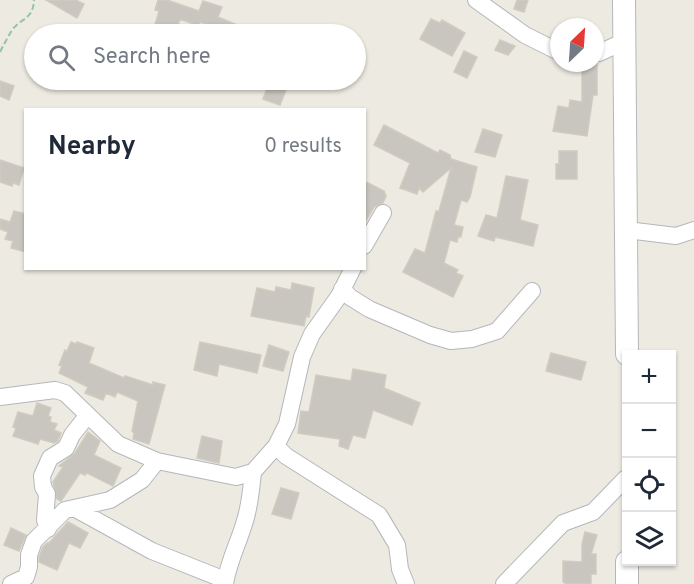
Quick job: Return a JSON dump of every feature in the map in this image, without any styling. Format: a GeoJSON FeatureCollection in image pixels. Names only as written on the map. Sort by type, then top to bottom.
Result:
{"type":"FeatureCollection","features":[{"type":"Feature","properties":{"kind":"main road"},"geometry":{"type":"LineString","coordinates":[[624,0],[627,350]]}},
{"type":"Feature","properties":{"kind":"main road"},"geometry":{"type":"LineString","coordinates":[[627,566],[627,584]]}},
{"type":"Feature","properties":{"kind":"street"},"geometry":{"type":"LineString","coordinates":[[476,0],[525,35],[550,48]]}},
{"type":"Feature","properties":{"kind":"street"},"geometry":{"type":"LineString","coordinates":[[604,51],[625,41]]}},
{"type":"Feature","properties":{"kind":"street"},"geometry":{"type":"LineString","coordinates":[[366,243],[383,213]]}},
{"type":"Feature","properties":{"kind":"street"},"geometry":{"type":"LineString","coordinates":[[627,230],[676,236],[694,230]]}},
{"type":"Feature","properties":{"kind":"street"},"geometry":{"type":"LineString","coordinates":[[0,397],[55,390],[73,399],[89,418],[118,444],[157,461],[236,477],[253,472],[276,446],[287,424],[302,357],[312,334],[352,270]]}},
{"type":"Feature","properties":{"kind":"street"},"geometry":{"type":"LineString","coordinates":[[342,289],[369,309],[430,335],[451,341],[472,339],[497,331],[532,291]]}},
{"type":"Feature","properties":{"kind":"street"},"geometry":{"type":"LineString","coordinates":[[48,529],[45,520],[47,494],[43,487],[42,476],[50,458],[66,448],[72,435],[89,418]]}},
{"type":"Feature","properties":{"kind":"street"},"geometry":{"type":"LineString","coordinates":[[276,446],[286,456],[379,515],[397,545],[400,569],[406,584]]}},
{"type":"Feature","properties":{"kind":"street"},"geometry":{"type":"LineString","coordinates":[[11,584],[26,577],[30,549],[37,536],[48,529],[65,510],[110,500],[142,480],[157,461]]}},
{"type":"Feature","properties":{"kind":"street"},"geometry":{"type":"LineString","coordinates":[[74,508],[152,551],[225,582],[247,515],[253,472]]}},
{"type":"Feature","properties":{"kind":"street"},"geometry":{"type":"LineString","coordinates":[[504,584],[563,523],[593,512],[622,483]]}},
{"type":"Feature","properties":{"kind":"path"},"geometry":{"type":"LineString","coordinates":[[0,52],[14,27],[31,14],[34,0]]}},
{"type":"Feature","properties":{"kind":"building"},"geometry":{"type":"Polygon","coordinates":[[[46,0],[76,0],[84,4],[77,18],[46,0]]]}},
{"type":"Feature","properties":{"kind":"building"},"geometry":{"type":"Polygon","coordinates":[[[158,0],[167,0],[199,11],[203,1],[222,7],[218,17],[235,24],[200,22],[194,24],[180,19],[178,24],[155,24],[159,11],[155,10],[158,0]]]}},
{"type":"Feature","properties":{"kind":"building"},"geometry":{"type":"Polygon","coordinates":[[[517,0],[528,0],[524,12],[514,9],[517,0]]]}},
{"type":"Feature","properties":{"kind":"building"},"geometry":{"type":"Polygon","coordinates":[[[431,19],[440,23],[442,20],[465,33],[452,56],[420,39],[431,19]]]}},
{"type":"Feature","properties":{"kind":"building"},"geometry":{"type":"Polygon","coordinates":[[[500,40],[515,46],[508,55],[495,50],[500,40]]]}},
{"type":"Feature","properties":{"kind":"building"},"geometry":{"type":"Polygon","coordinates":[[[464,51],[477,57],[467,78],[454,72],[464,51]]]}},
{"type":"Feature","properties":{"kind":"building"},"geometry":{"type":"Polygon","coordinates":[[[582,72],[597,72],[597,95],[593,95],[587,136],[553,131],[558,106],[569,108],[570,100],[582,102],[582,72]]]}},
{"type":"Feature","properties":{"kind":"building"},"geometry":{"type":"Polygon","coordinates":[[[0,81],[14,86],[9,100],[0,96],[0,81]]]}},
{"type":"Feature","properties":{"kind":"building"},"geometry":{"type":"Polygon","coordinates":[[[266,90],[286,90],[280,105],[263,99],[266,90]]]}},
{"type":"Feature","properties":{"kind":"building"},"geometry":{"type":"Polygon","coordinates":[[[384,125],[438,153],[440,150],[450,155],[451,159],[477,167],[470,197],[467,202],[461,200],[454,225],[463,227],[461,237],[458,237],[457,242],[450,240],[444,263],[458,270],[456,273],[463,276],[453,297],[403,272],[415,249],[425,253],[451,168],[423,192],[419,188],[417,194],[400,188],[410,163],[374,145],[384,125]]]}},
{"type":"Feature","properties":{"kind":"building"},"geometry":{"type":"Polygon","coordinates":[[[483,129],[502,135],[495,157],[475,152],[483,129]]]}},
{"type":"Feature","properties":{"kind":"building"},"geometry":{"type":"Polygon","coordinates":[[[559,151],[577,151],[577,179],[556,179],[559,151]]]}},
{"type":"Feature","properties":{"kind":"building"},"geometry":{"type":"Polygon","coordinates":[[[0,160],[24,168],[19,185],[13,183],[12,186],[0,182],[0,160]]]}},
{"type":"Feature","properties":{"kind":"building"},"geometry":{"type":"Polygon","coordinates":[[[506,176],[528,180],[520,220],[538,225],[533,246],[495,237],[494,241],[478,236],[486,215],[497,218],[506,176]]]}},
{"type":"Feature","properties":{"kind":"building"},"geometry":{"type":"Polygon","coordinates":[[[366,182],[384,191],[386,196],[383,203],[374,207],[366,221],[366,182]]]}},
{"type":"Feature","properties":{"kind":"building"},"geometry":{"type":"Polygon","coordinates":[[[14,211],[24,214],[24,251],[11,248],[13,241],[5,239],[8,232],[0,229],[0,219],[10,222],[14,211]]]}},
{"type":"Feature","properties":{"kind":"building"},"geometry":{"type":"Polygon","coordinates":[[[292,283],[314,288],[309,317],[306,316],[304,326],[251,316],[257,288],[275,292],[276,287],[291,290],[292,283]]]}},
{"type":"Feature","properties":{"kind":"building"},"geometry":{"type":"Polygon","coordinates":[[[71,342],[94,348],[89,363],[124,378],[125,376],[153,385],[153,382],[165,385],[149,444],[133,439],[132,431],[138,401],[117,392],[115,397],[106,393],[103,400],[85,393],[88,387],[59,373],[62,366],[59,365],[71,342]]]}},
{"type":"Feature","properties":{"kind":"building"},"geometry":{"type":"Polygon","coordinates":[[[200,342],[261,355],[257,373],[219,364],[217,376],[194,370],[200,342]]]}},
{"type":"Feature","properties":{"kind":"building"},"geometry":{"type":"Polygon","coordinates":[[[269,345],[289,352],[283,371],[263,366],[269,345]]]}},
{"type":"Feature","properties":{"kind":"building"},"geometry":{"type":"Polygon","coordinates":[[[551,353],[586,362],[581,380],[546,371],[551,353]]]}},
{"type":"Feature","properties":{"kind":"building"},"geometry":{"type":"Polygon","coordinates":[[[353,369],[386,375],[384,388],[420,403],[412,425],[373,410],[365,438],[353,435],[348,449],[339,446],[340,439],[298,433],[301,411],[309,412],[316,375],[351,381],[353,369]]]}},
{"type":"Feature","properties":{"kind":"building"},"geometry":{"type":"Polygon","coordinates":[[[37,403],[51,408],[48,416],[51,417],[50,422],[57,424],[54,430],[61,433],[58,441],[54,443],[40,439],[38,444],[13,436],[16,428],[13,427],[18,412],[33,416],[37,403]]]}},
{"type":"Feature","properties":{"kind":"building"},"geometry":{"type":"Polygon","coordinates":[[[88,432],[100,441],[94,455],[121,468],[113,486],[87,473],[85,475],[80,473],[61,501],[57,499],[53,482],[63,467],[59,466],[75,453],[88,432]]]}},
{"type":"Feature","properties":{"kind":"building"},"geometry":{"type":"Polygon","coordinates":[[[202,436],[222,441],[219,463],[197,458],[202,436]]]}},
{"type":"Feature","properties":{"kind":"building"},"geometry":{"type":"Polygon","coordinates":[[[281,488],[299,493],[291,519],[272,514],[281,488]]]}},
{"type":"Feature","properties":{"kind":"building"},"geometry":{"type":"Polygon","coordinates":[[[68,522],[88,533],[80,548],[69,543],[57,570],[39,562],[43,547],[68,522]]]}},
{"type":"Feature","properties":{"kind":"building"},"geometry":{"type":"Polygon","coordinates":[[[11,528],[26,535],[19,551],[4,545],[11,528]]]}},
{"type":"Feature","properties":{"kind":"building"},"geometry":{"type":"Polygon","coordinates":[[[585,532],[597,535],[591,554],[596,554],[596,574],[591,574],[591,584],[567,584],[563,582],[563,561],[582,562],[585,532]]]}}]}
